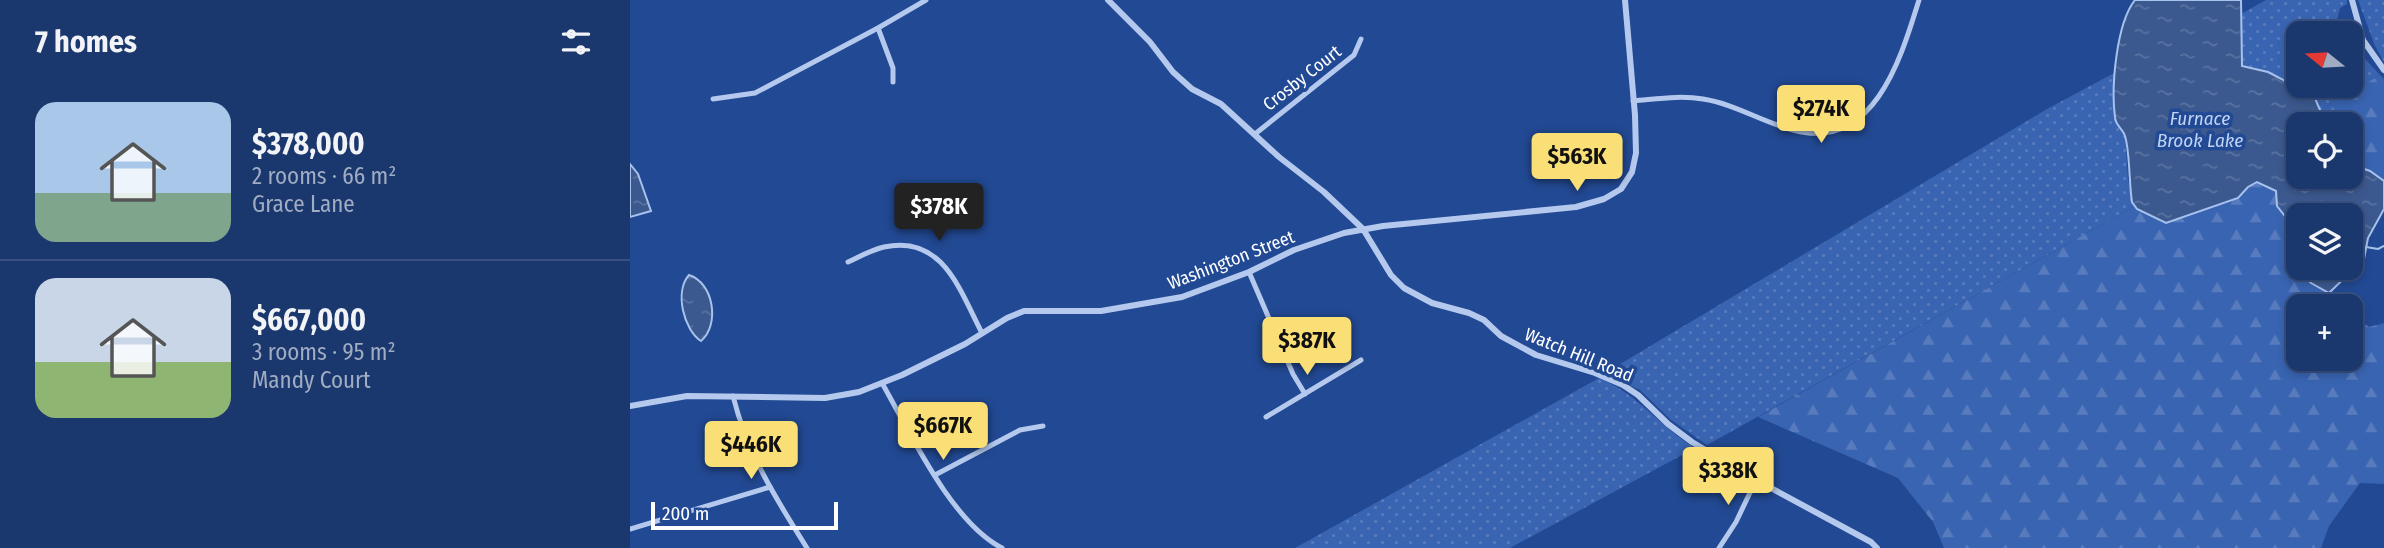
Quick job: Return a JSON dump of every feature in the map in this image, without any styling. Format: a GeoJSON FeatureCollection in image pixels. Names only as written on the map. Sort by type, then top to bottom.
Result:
{"type":"FeatureCollection","features":[{"type":"Feature","properties":{"kind":"street"},"geometry":{"type":"LineString","coordinates":[[713,99],[755,93],[926,0]]}},
{"type":"Feature","properties":{"kind":"street","name":"Watch Hill Road"},"geometry":{"type":"LineString","coordinates":[[1108,0],[1150,42],[1173,72],[1192,89],[1221,104],[1363,229],[1391,275],[1404,288],[1432,303],[1484,320],[1518,347],[1623,385],[1639,395],[1684,436],[1756,480],[1864,538],[1877,548]]}},
{"type":"Feature","properties":{"kind":"street","name":"Washington Street"},"geometry":{"type":"LineString","coordinates":[[630,406],[687,396],[825,398],[859,392],[964,344],[1024,311],[1101,311],[1182,297],[1249,272],[1294,250],[1363,229],[1566,208],[1604,199],[1621,189],[1632,172],[1636,153],[1625,0]]}},
{"type":"Feature","properties":{"kind":"street"},"geometry":{"type":"LineString","coordinates":[[1633,101],[1681,97],[1704,99],[1736,107],[1795,131],[1831,131],[1851,123],[1878,99],[1891,77],[1919,0]]}},
{"type":"Feature","properties":{"kind":"street"},"geometry":{"type":"LineString","coordinates":[[2352,0],[2363,40],[2384,70]]}},
{"type":"Feature","properties":{"kind":"street"},"geometry":{"type":"LineString","coordinates":[[878,28],[893,68],[893,82]]}},
{"type":"Feature","properties":{"kind":"street","name":"Crosby Court"},"geometry":{"type":"LineString","coordinates":[[1255,134],[1354,55],[1361,39]]}},
{"type":"Feature","properties":{"kind":"street"},"geometry":{"type":"LineString","coordinates":[[848,262],[885,247],[910,247],[937,257],[957,284],[982,333]]}},
{"type":"Feature","properties":{"kind":"street"},"geometry":{"type":"LineString","coordinates":[[1249,272],[1293,374],[1305,394]]}},
{"type":"Feature","properties":{"kind":"street"},"geometry":{"type":"LineString","coordinates":[[1266,417],[1361,360]]}},
{"type":"Feature","properties":{"kind":"street"},"geometry":{"type":"LineString","coordinates":[[882,383],[936,475],[976,530],[1002,548]]}},
{"type":"Feature","properties":{"kind":"street"},"geometry":{"type":"LineString","coordinates":[[733,397],[747,444],[807,548]]}},
{"type":"Feature","properties":{"kind":"street"},"geometry":{"type":"LineString","coordinates":[[936,475],[1020,430],[1043,426]]}},
{"type":"Feature","properties":{"kind":"street"},"geometry":{"type":"LineString","coordinates":[[1719,548],[1736,522],[1756,480]]}},
{"type":"Feature","properties":{"kind":"street"},"geometry":{"type":"LineString","coordinates":[[630,529],[770,487]]}},
{"type":"Feature","properties":{"kind":"green space"},"geometry":{"type":"Polygon","coordinates":[[[2266,0],[2347,0],[2347,4],[2340,8],[2337,21],[2286,21],[2286,82],[2268,73],[2242,67],[2241,14],[2266,0]]]}},
{"type":"Feature","properties":{"kind":"green space"},"geometry":{"type":"Polygon","coordinates":[[[2358,0],[2384,0],[2384,62],[2375,46],[2358,0]]]}},
{"type":"Feature","properties":{"kind":"green space"},"geometry":{"type":"Polygon","coordinates":[[[2363,54],[2365,59],[2380,75],[2363,85],[2363,54]]]}},
{"type":"Feature","properties":{"kind":"green space"},"geometry":{"type":"Polygon","coordinates":[[[2116,72],[2115,121],[2125,135],[2128,179],[2135,206],[1707,445],[1670,419],[1640,390],[1605,373],[2047,109],[2116,72]]]}},
{"type":"Feature","properties":{"kind":"green space"},"geometry":{"type":"Polygon","coordinates":[[[2380,75],[2384,79],[2384,181],[2363,169],[2363,112],[2320,110],[2341,98],[2363,98],[2363,85],[2380,75]]]}},
{"type":"Feature","properties":{"kind":"green space"},"geometry":{"type":"Polygon","coordinates":[[[2315,98],[2341,98],[2320,110],[2315,98]]]}},
{"type":"Feature","properties":{"kind":"green space"},"geometry":{"type":"Polygon","coordinates":[[[2257,182],[2276,191],[2277,206],[2286,218],[2286,280],[2308,280],[2329,293],[2286,294],[2286,371],[2363,371],[2363,322],[2369,327],[2384,323],[2384,484],[2360,483],[2329,526],[2321,548],[1944,548],[1933,522],[1898,478],[1758,417],[2135,206],[2166,223],[2238,198],[2257,182]]]}},
{"type":"Feature","properties":{"kind":"green space"},"geometry":{"type":"Polygon","coordinates":[[[1599,378],[1626,393],[1695,448],[1510,548],[1295,548],[1599,378]]]}},
{"type":"Feature","properties":{"kind":"water","name":"Furnace Brook Lake"},"geometry":{"type":"Polygon","coordinates":[[[2135,0],[2241,0],[2242,66],[2268,72],[2286,81],[2286,98],[2315,98],[2321,112],[2286,112],[2286,189],[2363,189],[2363,169],[2384,181],[2384,209],[2368,238],[2363,260],[2363,203],[2286,203],[2286,218],[2277,206],[2276,191],[2257,182],[2238,198],[2166,223],[2137,209],[2132,202],[2127,143],[2115,120],[2114,105],[2116,57],[2123,24],[2135,0]]]}},
{"type":"Feature","properties":{"kind":"water"},"geometry":{"type":"Polygon","coordinates":[[[630,164],[638,174],[651,211],[630,217],[630,164]]]}},
{"type":"Feature","properties":{"kind":"water"},"geometry":{"type":"Polygon","coordinates":[[[689,275],[704,286],[712,305],[711,325],[701,341],[690,328],[683,310],[682,291],[689,275]]]}},
{"type":"Feature","properties":{"kind":"water","name":"Furnace Brook Lake"},"geometry":{"type":"Polygon","coordinates":[[[2308,280],[2342,280],[2329,293],[2308,280]]]}},
{"type":"Feature","properties":{"kind":"waterway"},"geometry":{"type":"LineString","coordinates":[[2366,247],[2378,249],[2384,246]]}}]}
